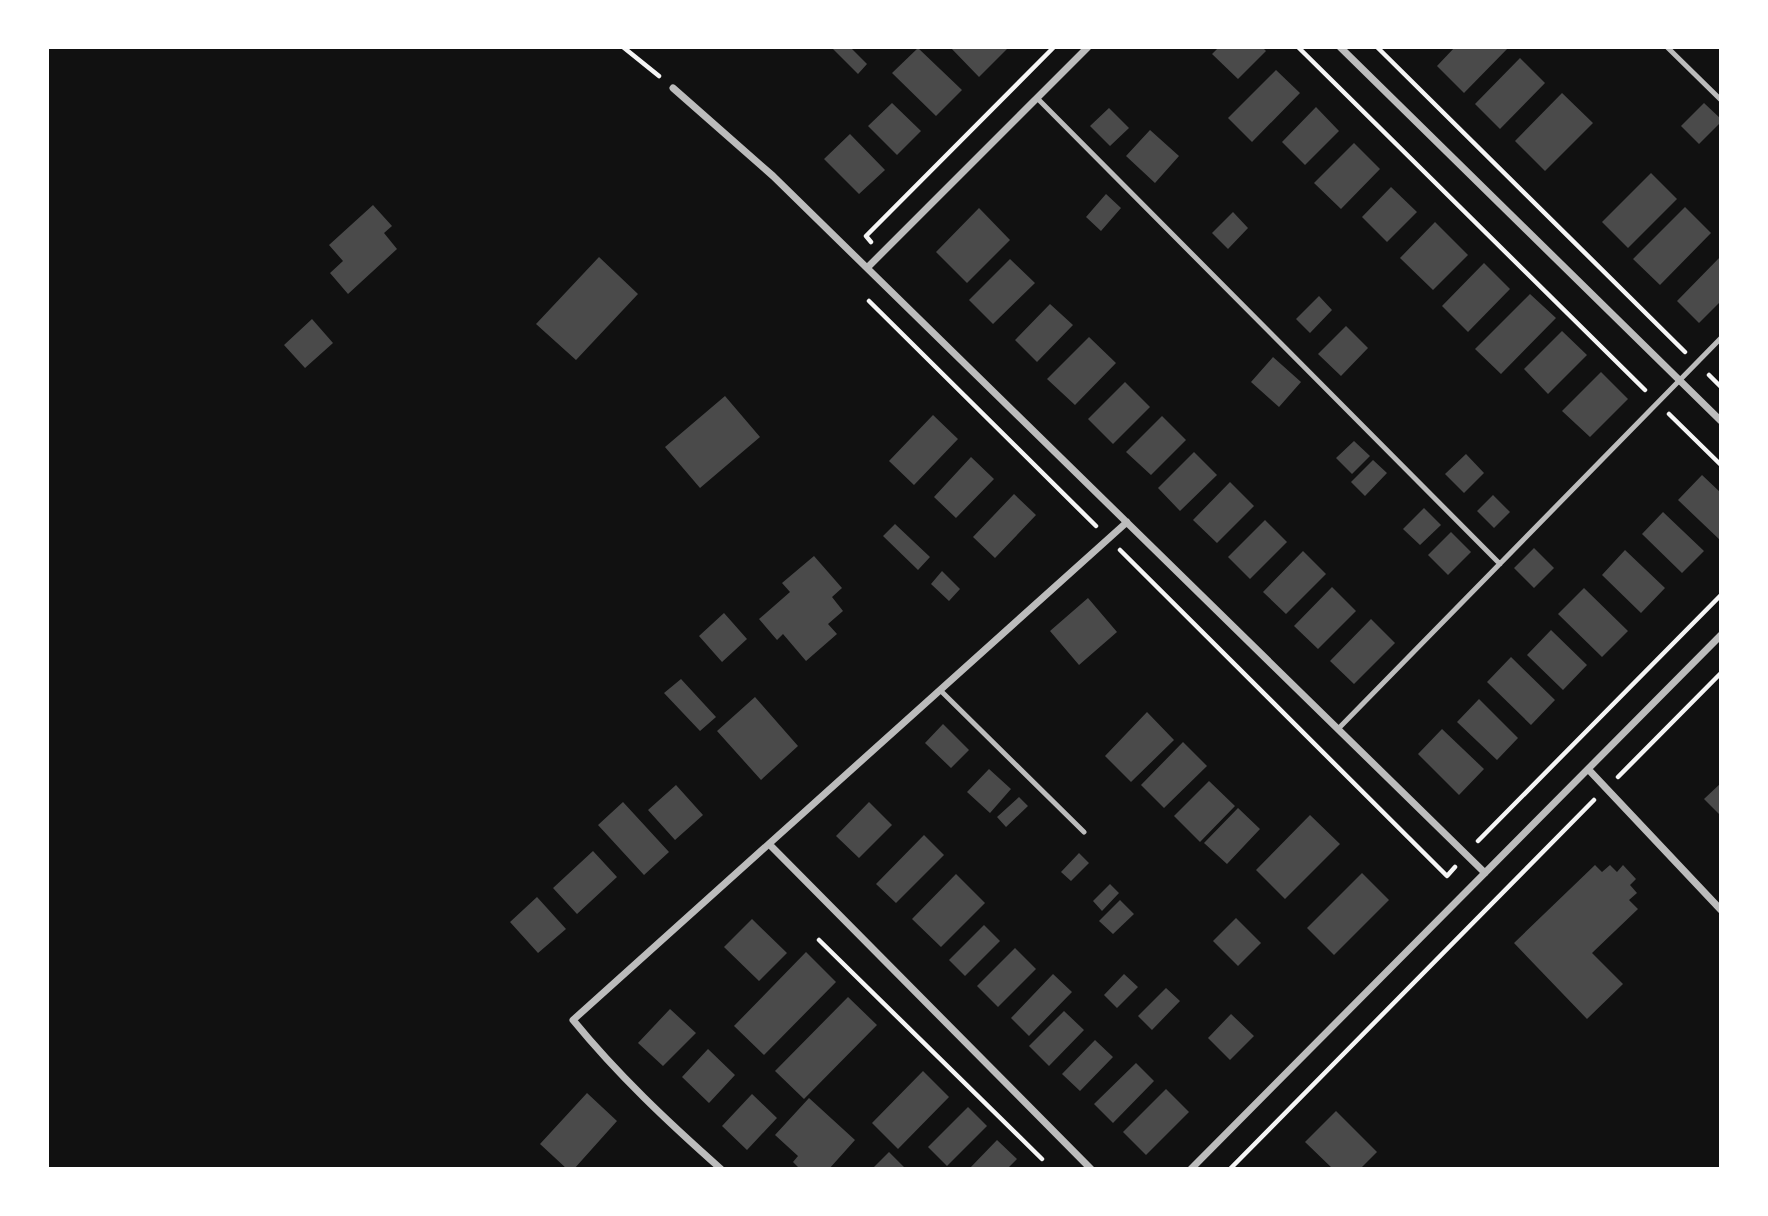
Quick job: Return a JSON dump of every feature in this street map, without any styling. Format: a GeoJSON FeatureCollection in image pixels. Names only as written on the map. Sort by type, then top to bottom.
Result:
{"type":"FeatureCollection","features":[{"type":"Feature","properties":{"kind":"street"},"geometry":{"type":"LineString","coordinates":[[867,268],[1088,47]]}},
{"type":"Feature","properties":{"kind":"street"},"geometry":{"type":"LineString","coordinates":[[1340,47],[1721,421]]}},
{"type":"Feature","properties":{"kind":"street"},"geometry":{"type":"LineString","coordinates":[[673,88],[773,176],[1485,873]]}},
{"type":"Feature","properties":{"kind":"street"},"geometry":{"type":"LineString","coordinates":[[721,1169],[661,1116],[604,1058],[573,1020],[1127,522]]}},
{"type":"Feature","properties":{"kind":"street"},"geometry":{"type":"LineString","coordinates":[[1191,1169],[1721,635]]}},
{"type":"Feature","properties":{"kind":"street"},"geometry":{"type":"LineString","coordinates":[[1588,769],[1721,910]]}},
{"type":"Feature","properties":{"kind":"street"},"geometry":{"type":"LineString","coordinates":[[769,844],[1091,1169]]}},
{"type":"Feature","properties":{"kind":"lane"},"geometry":{"type":"LineString","coordinates":[[1667,47],[1721,100]]}},
{"type":"Feature","properties":{"kind":"lane"},"geometry":{"type":"LineString","coordinates":[[1037,98],[1500,564]]}},
{"type":"Feature","properties":{"kind":"lane"},"geometry":{"type":"LineString","coordinates":[[1338,729],[1721,338]]}},
{"type":"Feature","properties":{"kind":"lane"},"geometry":{"type":"LineString","coordinates":[[940,690],[1084,832]]}},
{"type":"Feature","properties":{"kind":"path"},"geometry":{"type":"LineString","coordinates":[[623,47],[673,88]]}},
{"type":"Feature","properties":{"kind":"path"},"geometry":{"type":"LineString","coordinates":[[1298,47],[1721,465]]}},
{"type":"Feature","properties":{"kind":"path"},"geometry":{"type":"LineString","coordinates":[[1377,47],[1721,387]]}},
{"type":"Feature","properties":{"kind":"path"},"geometry":{"type":"LineString","coordinates":[[869,301],[1447,876],[1721,595]]}},
{"type":"Feature","properties":{"kind":"path"},"geometry":{"type":"LineString","coordinates":[[1230,1169],[1721,673]]}},
{"type":"Feature","properties":{"kind":"path"},"geometry":{"type":"LineString","coordinates":[[820,940],[1042,1159]]}},
{"type":"Feature","properties":{"kind":"building"},"geometry":{"type":"Polygon","coordinates":[[[831,47],[850,47],[867,64],[858,74],[831,47]]]}},
{"type":"Feature","properties":{"kind":"building"},"geometry":{"type":"Polygon","coordinates":[[[950,47],[1009,47],[979,77],[950,47]]]}},
{"type":"Feature","properties":{"kind":"building"},"geometry":{"type":"Polygon","coordinates":[[[1219,47],[1262,47],[1266,51],[1238,79],[1212,54],[1219,47]]]}},
{"type":"Feature","properties":{"kind":"building"},"geometry":{"type":"Polygon","coordinates":[[[1455,47],[1509,47],[1464,93],[1437,66],[1455,47]]]}},
{"type":"Feature","properties":{"kind":"building"},"geometry":{"type":"Polygon","coordinates":[[[918,48],[962,90],[936,116],[892,73],[918,48]]]}},
{"type":"Feature","properties":{"kind":"building"},"geometry":{"type":"Polygon","coordinates":[[[1520,58],[1545,83],[1500,129],[1475,104],[1520,58]]]}},
{"type":"Feature","properties":{"kind":"building"},"geometry":{"type":"Polygon","coordinates":[[[1276,70],[1300,93],[1252,142],[1228,118],[1276,70]]]}},
{"type":"Feature","properties":{"kind":"building"},"geometry":{"type":"Polygon","coordinates":[[[1562,93],[1593,123],[1545,171],[1515,141],[1562,93]]]}},
{"type":"Feature","properties":{"kind":"building"},"geometry":{"type":"Polygon","coordinates":[[[892,103],[921,131],[897,155],[868,126],[892,103]]]}},
{"type":"Feature","properties":{"kind":"building"},"geometry":{"type":"Polygon","coordinates":[[[1704,103],[1721,122],[1699,144],[1681,126],[1704,103]]]}},
{"type":"Feature","properties":{"kind":"building"},"geometry":{"type":"Polygon","coordinates":[[[1316,107],[1339,131],[1305,165],[1282,142],[1316,107]]]}},
{"type":"Feature","properties":{"kind":"building"},"geometry":{"type":"Polygon","coordinates":[[[1109,108],[1129,128],[1110,146],[1090,126],[1109,108]]]}},
{"type":"Feature","properties":{"kind":"building"},"geometry":{"type":"Polygon","coordinates":[[[1150,130],[1179,156],[1155,183],[1126,156],[1150,130]]]}},
{"type":"Feature","properties":{"kind":"building"},"geometry":{"type":"Polygon","coordinates":[[[850,134],[885,170],[859,194],[824,159],[850,134]]]}},
{"type":"Feature","properties":{"kind":"building"},"geometry":{"type":"Polygon","coordinates":[[[1354,143],[1380,169],[1341,209],[1314,183],[1354,143]]]}},
{"type":"Feature","properties":{"kind":"building"},"geometry":{"type":"Polygon","coordinates":[[[1651,173],[1677,199],[1628,248],[1602,222],[1651,173]]]}},
{"type":"Feature","properties":{"kind":"building"},"geometry":{"type":"Polygon","coordinates":[[[1391,187],[1417,212],[1387,242],[1362,217],[1391,187]]]}},
{"type":"Feature","properties":{"kind":"building"},"geometry":{"type":"Polygon","coordinates":[[[1106,194],[1121,208],[1101,231],[1086,217],[1106,194]]]}},
{"type":"Feature","properties":{"kind":"building"},"geometry":{"type":"Polygon","coordinates":[[[373,205],[392,226],[384,233],[397,249],[348,294],[330,273],[343,261],[329,245],[373,205]]]}},
{"type":"Feature","properties":{"kind":"building"},"geometry":{"type":"Polygon","coordinates":[[[1685,207],[1711,233],[1660,285],[1633,259],[1685,207]]]}},
{"type":"Feature","properties":{"kind":"building"},"geometry":{"type":"Polygon","coordinates":[[[979,208],[1010,240],[967,283],[936,252],[979,208]]]}},
{"type":"Feature","properties":{"kind":"building"},"geometry":{"type":"Polygon","coordinates":[[[1233,212],[1248,228],[1228,249],[1212,233],[1233,212]]]}},
{"type":"Feature","properties":{"kind":"building"},"geometry":{"type":"Polygon","coordinates":[[[1435,222],[1468,255],[1433,290],[1400,258],[1435,222]]]}},
{"type":"Feature","properties":{"kind":"building"},"geometry":{"type":"Polygon","coordinates":[[[1721,256],[1721,301],[1699,323],[1677,301],[1721,256]]]}},
{"type":"Feature","properties":{"kind":"building"},"geometry":{"type":"Polygon","coordinates":[[[599,257],[638,294],[576,360],[536,324],[599,257]]]}},
{"type":"Feature","properties":{"kind":"building"},"geometry":{"type":"Polygon","coordinates":[[[1010,259],[1035,283],[993,324],[969,300],[1010,259]]]}},
{"type":"Feature","properties":{"kind":"building"},"geometry":{"type":"Polygon","coordinates":[[[1484,263],[1510,289],[1468,332],[1442,306],[1484,263]]]}},
{"type":"Feature","properties":{"kind":"building"},"geometry":{"type":"Polygon","coordinates":[[[1530,294],[1556,318],[1501,374],[1475,349],[1530,294]]]}},
{"type":"Feature","properties":{"kind":"building"},"geometry":{"type":"Polygon","coordinates":[[[1319,296],[1332,310],[1310,333],[1296,319],[1319,296]]]}},
{"type":"Feature","properties":{"kind":"building"},"geometry":{"type":"Polygon","coordinates":[[[1050,304],[1073,325],[1037,362],[1015,340],[1050,304]]]}},
{"type":"Feature","properties":{"kind":"building"},"geometry":{"type":"Polygon","coordinates":[[[312,319],[333,343],[305,368],[284,345],[312,319]]]}},
{"type":"Feature","properties":{"kind":"building"},"geometry":{"type":"Polygon","coordinates":[[[1346,326],[1368,348],[1341,376],[1318,354],[1346,326]]]}},
{"type":"Feature","properties":{"kind":"building"},"geometry":{"type":"Polygon","coordinates":[[[1562,331],[1587,355],[1548,394],[1524,369],[1562,331]]]}},
{"type":"Feature","properties":{"kind":"building"},"geometry":{"type":"Polygon","coordinates":[[[1089,337],[1116,363],[1075,405],[1047,379],[1089,337]]]}},
{"type":"Feature","properties":{"kind":"building"},"geometry":{"type":"Polygon","coordinates":[[[1273,357],[1301,382],[1279,407],[1251,382],[1273,357]]]}},
{"type":"Feature","properties":{"kind":"building"},"geometry":{"type":"Polygon","coordinates":[[[1601,372],[1628,399],[1590,437],[1562,411],[1601,372]]]}},
{"type":"Feature","properties":{"kind":"building"},"geometry":{"type":"Polygon","coordinates":[[[1125,382],[1150,407],[1113,444],[1088,419],[1125,382]]]}},
{"type":"Feature","properties":{"kind":"building"},"geometry":{"type":"Polygon","coordinates":[[[725,396],[760,437],[700,488],[665,447],[725,396]]]}},
{"type":"Feature","properties":{"kind":"building"},"geometry":{"type":"Polygon","coordinates":[[[933,415],[958,439],[914,485],[889,461],[933,415]]]}},
{"type":"Feature","properties":{"kind":"building"},"geometry":{"type":"Polygon","coordinates":[[[1162,416],[1186,440],[1151,475],[1126,452],[1162,416]]]}},
{"type":"Feature","properties":{"kind":"building"},"geometry":{"type":"Polygon","coordinates":[[[1354,441],[1370,456],[1352,474],[1336,458],[1354,441]]]}},
{"type":"Feature","properties":{"kind":"building"},"geometry":{"type":"Polygon","coordinates":[[[1194,452],[1217,475],[1180,511],[1158,488],[1194,452]]]}},
{"type":"Feature","properties":{"kind":"building"},"geometry":{"type":"Polygon","coordinates":[[[1466,454],[1484,473],[1464,493],[1445,474],[1466,454]]]}},
{"type":"Feature","properties":{"kind":"building"},"geometry":{"type":"Polygon","coordinates":[[[971,457],[994,479],[956,518],[934,497],[971,457]]]}},
{"type":"Feature","properties":{"kind":"building"},"geometry":{"type":"Polygon","coordinates":[[[1373,460],[1387,473],[1365,496],[1351,482],[1373,460]]]}},
{"type":"Feature","properties":{"kind":"building"},"geometry":{"type":"Polygon","coordinates":[[[1702,475],[1721,493],[1721,541],[1678,500],[1702,475]]]}},
{"type":"Feature","properties":{"kind":"building"},"geometry":{"type":"Polygon","coordinates":[[[1230,482],[1254,506],[1217,543],[1193,520],[1230,482]]]}},
{"type":"Feature","properties":{"kind":"building"},"geometry":{"type":"Polygon","coordinates":[[[1014,494],[1036,515],[995,558],[973,537],[1014,494]]]}},
{"type":"Feature","properties":{"kind":"building"},"geometry":{"type":"Polygon","coordinates":[[[1493,495],[1510,512],[1494,528],[1477,511],[1493,495]]]}},
{"type":"Feature","properties":{"kind":"building"},"geometry":{"type":"Polygon","coordinates":[[[1424,508],[1441,525],[1420,545],[1403,529],[1424,508]]]}},
{"type":"Feature","properties":{"kind":"building"},"geometry":{"type":"Polygon","coordinates":[[[1663,512],[1704,551],[1682,573],[1642,534],[1663,512]]]}},
{"type":"Feature","properties":{"kind":"building"},"geometry":{"type":"Polygon","coordinates":[[[1265,520],[1287,542],[1250,579],[1228,557],[1265,520]]]}},
{"type":"Feature","properties":{"kind":"building"},"geometry":{"type":"Polygon","coordinates":[[[895,524],[930,557],[918,570],[883,536],[895,524]]]}},
{"type":"Feature","properties":{"kind":"building"},"geometry":{"type":"Polygon","coordinates":[[[1451,532],[1471,552],[1448,575],[1428,555],[1451,532]]]}},
{"type":"Feature","properties":{"kind":"building"},"geometry":{"type":"Polygon","coordinates":[[[1534,548],[1554,568],[1534,588],[1514,568],[1534,548]]]}},
{"type":"Feature","properties":{"kind":"building"},"geometry":{"type":"Polygon","coordinates":[[[1625,550],[1665,588],[1641,613],[1602,575],[1625,550]]]}},
{"type":"Feature","properties":{"kind":"building"},"geometry":{"type":"Polygon","coordinates":[[[1303,551],[1326,574],[1286,614],[1263,592],[1303,551]]]}},
{"type":"Feature","properties":{"kind":"building"},"geometry":{"type":"Polygon","coordinates":[[[814,556],[842,588],[832,597],[843,611],[828,624],[837,634],[806,661],[783,634],[777,640],[759,619],[790,592],[782,583],[814,556]]]}},
{"type":"Feature","properties":{"kind":"building"},"geometry":{"type":"Polygon","coordinates":[[[942,571],[960,589],[949,601],[931,584],[942,571]]]}},
{"type":"Feature","properties":{"kind":"building"},"geometry":{"type":"Polygon","coordinates":[[[1332,587],[1356,611],[1318,649],[1294,626],[1332,587]]]}},
{"type":"Feature","properties":{"kind":"building"},"geometry":{"type":"Polygon","coordinates":[[[1584,588],[1628,631],[1602,657],[1558,614],[1584,588]]]}},
{"type":"Feature","properties":{"kind":"building"},"geometry":{"type":"Polygon","coordinates":[[[1088,598],[1117,632],[1079,665],[1050,631],[1088,598]]]}},
{"type":"Feature","properties":{"kind":"building"},"geometry":{"type":"Polygon","coordinates":[[[724,613],[747,639],[722,662],[699,636],[724,613]]]}},
{"type":"Feature","properties":{"kind":"building"},"geometry":{"type":"Polygon","coordinates":[[[1371,619],[1395,643],[1354,684],[1330,661],[1371,619]]]}},
{"type":"Feature","properties":{"kind":"building"},"geometry":{"type":"Polygon","coordinates":[[[1551,630],[1587,665],[1563,690],[1527,655],[1551,630]]]}},
{"type":"Feature","properties":{"kind":"building"},"geometry":{"type":"Polygon","coordinates":[[[1511,657],[1555,700],[1531,725],[1487,682],[1511,657]]]}},
{"type":"Feature","properties":{"kind":"building"},"geometry":{"type":"Polygon","coordinates":[[[681,679],[716,717],[700,731],[664,693],[681,679]]]}},
{"type":"Feature","properties":{"kind":"building"},"geometry":{"type":"Polygon","coordinates":[[[755,697],[798,746],[761,780],[717,731],[755,697]]]}},
{"type":"Feature","properties":{"kind":"building"},"geometry":{"type":"Polygon","coordinates":[[[1479,699],[1518,738],[1497,760],[1457,722],[1479,699]]]}},
{"type":"Feature","properties":{"kind":"building"},"geometry":{"type":"Polygon","coordinates":[[[1147,712],[1174,740],[1131,782],[1105,756],[1147,712]]]}},
{"type":"Feature","properties":{"kind":"building"},"geometry":{"type":"Polygon","coordinates":[[[943,724],[969,750],[951,768],[925,743],[943,724]]]}},
{"type":"Feature","properties":{"kind":"building"},"geometry":{"type":"Polygon","coordinates":[[[1442,729],[1484,769],[1459,795],[1418,754],[1442,729]]]}},
{"type":"Feature","properties":{"kind":"building"},"geometry":{"type":"Polygon","coordinates":[[[1183,742],[1207,766],[1164,808],[1141,785],[1183,742]]]}},
{"type":"Feature","properties":{"kind":"building"},"geometry":{"type":"Polygon","coordinates":[[[989,769],[1011,789],[990,813],[967,792],[989,769]]]}},
{"type":"Feature","properties":{"kind":"building"},"geometry":{"type":"Polygon","coordinates":[[[1209,781],[1235,806],[1200,842],[1174,816],[1209,781]]]}},
{"type":"Feature","properties":{"kind":"building"},"geometry":{"type":"Polygon","coordinates":[[[1721,783],[1721,816],[1704,799],[1721,783]]]}},
{"type":"Feature","properties":{"kind":"building"},"geometry":{"type":"Polygon","coordinates":[[[676,785],[703,815],[675,840],[648,810],[676,785]]]}},
{"type":"Feature","properties":{"kind":"building"},"geometry":{"type":"Polygon","coordinates":[[[1019,797],[1028,806],[1006,827],[997,817],[1019,797]]]}},
{"type":"Feature","properties":{"kind":"building"},"geometry":{"type":"Polygon","coordinates":[[[623,802],[669,852],[644,875],[598,825],[623,802]]]}},
{"type":"Feature","properties":{"kind":"building"},"geometry":{"type":"Polygon","coordinates":[[[869,802],[892,825],[859,858],[836,836],[869,802]]]}},
{"type":"Feature","properties":{"kind":"building"},"geometry":{"type":"Polygon","coordinates":[[[1238,808],[1260,829],[1227,864],[1204,843],[1238,808]]]}},
{"type":"Feature","properties":{"kind":"building"},"geometry":{"type":"Polygon","coordinates":[[[1310,815],[1340,844],[1285,899],[1256,870],[1310,815]]]}},
{"type":"Feature","properties":{"kind":"building"},"geometry":{"type":"Polygon","coordinates":[[[924,835],[944,855],[896,903],[876,884],[924,835]]]}},
{"type":"Feature","properties":{"kind":"building"},"geometry":{"type":"Polygon","coordinates":[[[593,851],[617,877],[577,914],[553,888],[593,851]]]}},
{"type":"Feature","properties":{"kind":"building"},"geometry":{"type":"Polygon","coordinates":[[[1079,853],[1089,863],[1071,881],[1061,872],[1079,853]]]}},
{"type":"Feature","properties":{"kind":"building"},"geometry":{"type":"Polygon","coordinates":[[[1595,865],[1602,872],[1610,865],[1617,872],[1623,865],[1636,879],[1630,885],[1637,893],[1629,900],[1638,909],[1592,953],[1623,984],[1587,1019],[1514,943],[1595,865]]]}},
{"type":"Feature","properties":{"kind":"building"},"geometry":{"type":"Polygon","coordinates":[[[1362,873],[1389,900],[1334,955],[1307,928],[1362,873]]]}},
{"type":"Feature","properties":{"kind":"building"},"geometry":{"type":"Polygon","coordinates":[[[956,874],[985,903],[941,947],[912,919],[956,874]]]}},
{"type":"Feature","properties":{"kind":"building"},"geometry":{"type":"Polygon","coordinates":[[[1110,884],[1119,893],[1102,911],[1093,901],[1110,884]]]}},
{"type":"Feature","properties":{"kind":"building"},"geometry":{"type":"Polygon","coordinates":[[[537,897],[566,929],[538,953],[510,922],[537,897]]]}},
{"type":"Feature","properties":{"kind":"building"},"geometry":{"type":"Polygon","coordinates":[[[1120,900],[1134,914],[1113,934],[1099,921],[1120,900]]]}},
{"type":"Feature","properties":{"kind":"building"},"geometry":{"type":"Polygon","coordinates":[[[1236,918],[1261,943],[1238,966],[1213,941],[1236,918]]]}},
{"type":"Feature","properties":{"kind":"building"},"geometry":{"type":"Polygon","coordinates":[[[752,919],[787,953],[759,981],[724,947],[752,919]]]}},
{"type":"Feature","properties":{"kind":"building"},"geometry":{"type":"Polygon","coordinates":[[[984,925],[1000,941],[965,976],[949,960],[984,925]]]}},
{"type":"Feature","properties":{"kind":"building"},"geometry":{"type":"Polygon","coordinates":[[[1015,948],[1036,969],[998,1007],[977,986],[1015,948]]]}},
{"type":"Feature","properties":{"kind":"building"},"geometry":{"type":"Polygon","coordinates":[[[806,952],[836,982],[764,1055],[734,1026],[806,952]]]}},
{"type":"Feature","properties":{"kind":"building"},"geometry":{"type":"Polygon","coordinates":[[[1053,974],[1072,992],[1029,1036],[1011,1018],[1053,974]]]}},
{"type":"Feature","properties":{"kind":"building"},"geometry":{"type":"Polygon","coordinates":[[[1124,974],[1138,987],[1117,1008],[1104,995],[1124,974]]]}},
{"type":"Feature","properties":{"kind":"building"},"geometry":{"type":"Polygon","coordinates":[[[1166,988],[1180,1001],[1152,1030],[1138,1016],[1166,988]]]}},
{"type":"Feature","properties":{"kind":"building"},"geometry":{"type":"Polygon","coordinates":[[[848,997],[877,1025],[804,1099],[775,1071],[848,997]]]}},
{"type":"Feature","properties":{"kind":"building"},"geometry":{"type":"Polygon","coordinates":[[[670,1009],[696,1033],[663,1066],[638,1043],[670,1009]]]}},
{"type":"Feature","properties":{"kind":"building"},"geometry":{"type":"Polygon","coordinates":[[[1064,1011],[1084,1030],[1049,1066],[1029,1046],[1064,1011]]]}},
{"type":"Feature","properties":{"kind":"building"},"geometry":{"type":"Polygon","coordinates":[[[1231,1014],[1254,1036],[1230,1060],[1208,1038],[1231,1014]]]}},
{"type":"Feature","properties":{"kind":"building"},"geometry":{"type":"Polygon","coordinates":[[[1095,1040],[1113,1057],[1080,1091],[1062,1074],[1095,1040]]]}},
{"type":"Feature","properties":{"kind":"building"},"geometry":{"type":"Polygon","coordinates":[[[708,1049],[735,1075],[709,1103],[682,1077],[708,1049]]]}},
{"type":"Feature","properties":{"kind":"building"},"geometry":{"type":"Polygon","coordinates":[[[1136,1063],[1154,1081],[1113,1123],[1094,1104],[1136,1063]]]}},
{"type":"Feature","properties":{"kind":"building"},"geometry":{"type":"Polygon","coordinates":[[[923,1071],[949,1097],[898,1149],[872,1123],[923,1071]]]}},
{"type":"Feature","properties":{"kind":"building"},"geometry":{"type":"Polygon","coordinates":[[[1166,1089],[1189,1112],[1146,1155],[1123,1132],[1166,1089]]]}},
{"type":"Feature","properties":{"kind":"building"},"geometry":{"type":"Polygon","coordinates":[[[587,1093],[617,1121],[574,1169],[567,1169],[540,1144],[587,1093]]]}},
{"type":"Feature","properties":{"kind":"building"},"geometry":{"type":"Polygon","coordinates":[[[752,1094],[777,1118],[747,1150],[722,1126],[752,1094]]]}},
{"type":"Feature","properties":{"kind":"building"},"geometry":{"type":"Polygon","coordinates":[[[809,1098],[855,1140],[829,1169],[800,1169],[793,1162],[798,1156],[775,1135],[809,1098]]]}},
{"type":"Feature","properties":{"kind":"building"},"geometry":{"type":"Polygon","coordinates":[[[968,1107],[987,1126],[947,1166],[928,1147],[968,1107]]]}},
{"type":"Feature","properties":{"kind":"building"},"geometry":{"type":"Polygon","coordinates":[[[1336,1111],[1377,1152],[1360,1169],[1333,1169],[1305,1142],[1336,1111]]]}},
{"type":"Feature","properties":{"kind":"building"},"geometry":{"type":"Polygon","coordinates":[[[997,1140],[1017,1159],[1007,1169],[969,1169],[997,1140]]]}},
{"type":"Feature","properties":{"kind":"building"},"geometry":{"type":"Polygon","coordinates":[[[889,1152],[903,1169],[872,1169],[889,1152]]]}}]}
